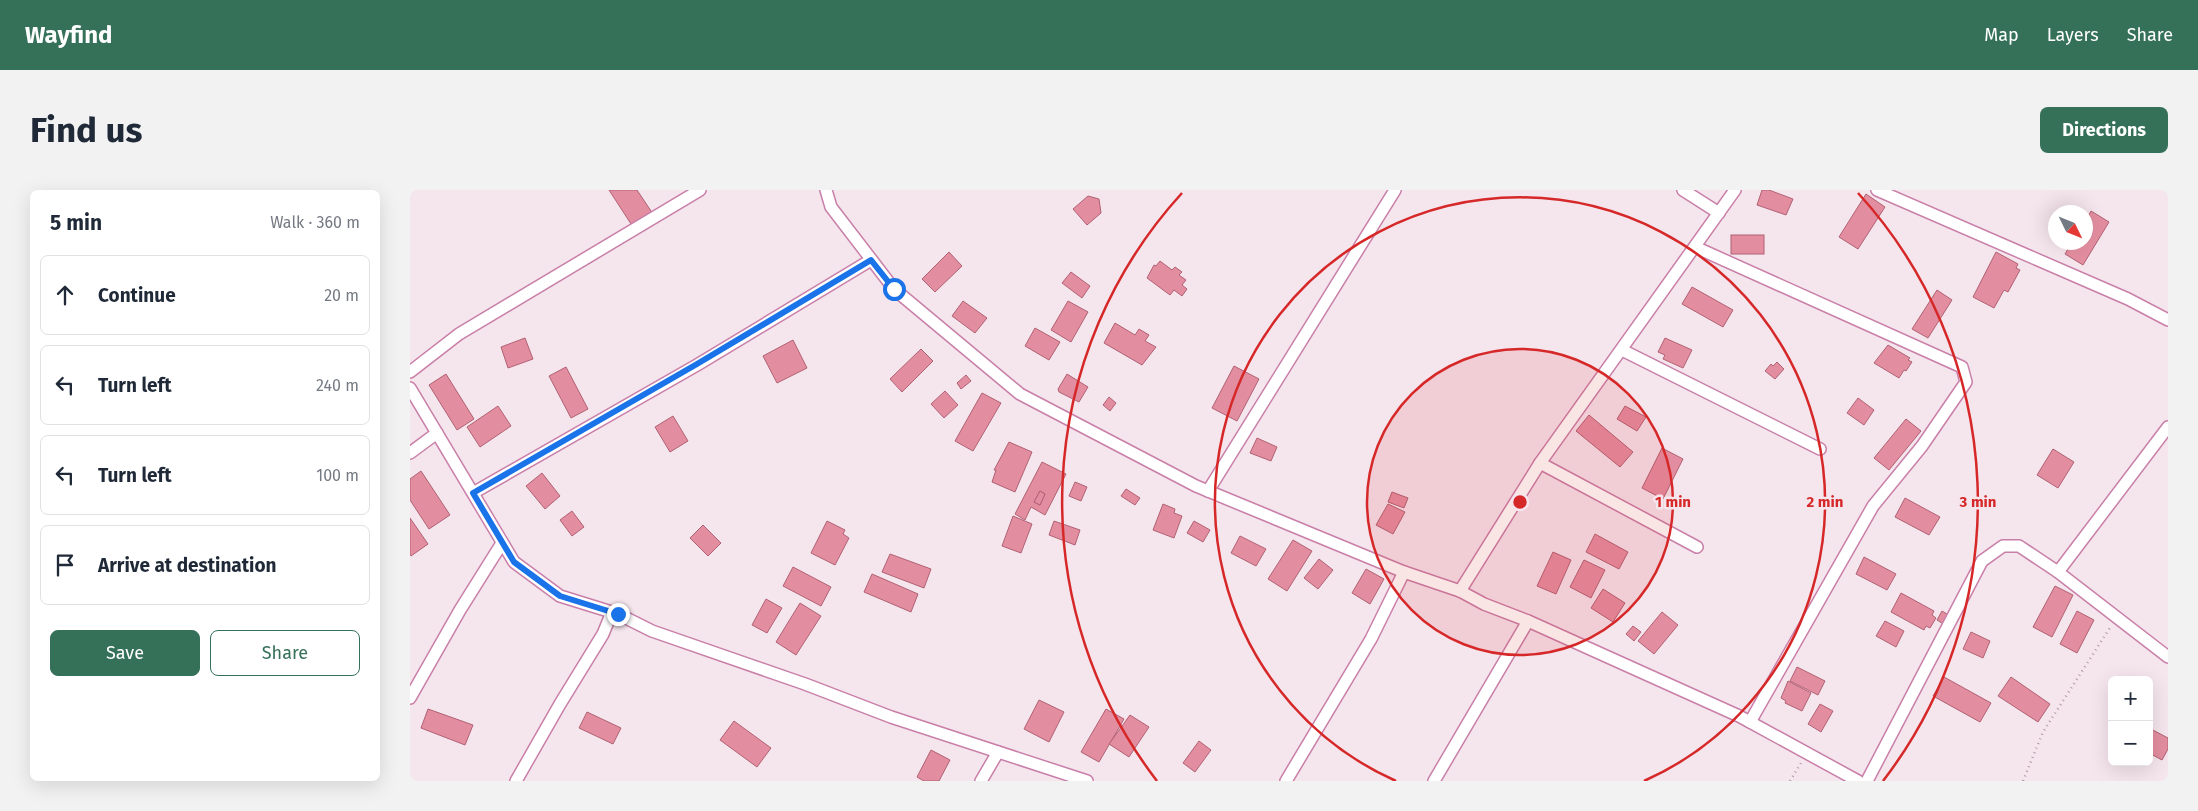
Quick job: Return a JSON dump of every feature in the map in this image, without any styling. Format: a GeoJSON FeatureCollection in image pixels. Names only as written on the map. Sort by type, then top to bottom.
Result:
{"type":"FeatureCollection","features":[{"type":"Feature","properties":{"kind":"street"},"geometry":{"type":"LineString","coordinates":[[410,372],[459,334],[700,190]]}},
{"type":"Feature","properties":{"kind":"street"},"geometry":{"type":"LineString","coordinates":[[826,190],[832,207],[894,289],[1020,394],[1208,491],[1404,572],[1460,591],[1484,604],[1528,621],[1750,722],[1858,781]]}},
{"type":"Feature","properties":{"kind":"street"},"geometry":{"type":"LineString","coordinates":[[1208,491],[1395,190]]}},
{"type":"Feature","properties":{"kind":"street"},"geometry":{"type":"LineString","coordinates":[[1683,190],[1719,213]]}},
{"type":"Feature","properties":{"kind":"street"},"geometry":{"type":"LineString","coordinates":[[1460,591],[1540,464],[1735,190]]}},
{"type":"Feature","properties":{"kind":"street"},"geometry":{"type":"LineString","coordinates":[[1877,190],[2128,299],[2168,320]]}},
{"type":"Feature","properties":{"kind":"street"},"geometry":{"type":"LineString","coordinates":[[1695,248],[1962,367],[1966,382],[1922,446],[1873,506],[1750,722]]}},
{"type":"Feature","properties":{"kind":"street"},"geometry":{"type":"LineString","coordinates":[[473,493],[688,370],[871,260]]}},
{"type":"Feature","properties":{"kind":"street"},"geometry":{"type":"LineString","coordinates":[[1622,350],[1820,449]]}},
{"type":"Feature","properties":{"kind":"street"},"geometry":{"type":"LineString","coordinates":[[410,388],[514,562],[560,596],[612,612],[652,631],[805,684],[891,717],[1087,781]]}},
{"type":"Feature","properties":{"kind":"street"},"geometry":{"type":"LineString","coordinates":[[2058,572],[2168,427]]}},
{"type":"Feature","properties":{"kind":"street"},"geometry":{"type":"LineString","coordinates":[[410,453],[437,432]]}},
{"type":"Feature","properties":{"kind":"street"},"geometry":{"type":"LineString","coordinates":[[1540,464],[1697,547]]}},
{"type":"Feature","properties":{"kind":"street"},"geometry":{"type":"LineString","coordinates":[[410,698],[460,610],[502,543]]}},
{"type":"Feature","properties":{"kind":"street"},"geometry":{"type":"LineString","coordinates":[[1867,781],[1982,561],[2002,546],[2019,546],[2058,572],[2168,657]]}},
{"type":"Feature","properties":{"kind":"street"},"geometry":{"type":"LineString","coordinates":[[1286,781],[1371,639],[1404,572]]}},
{"type":"Feature","properties":{"kind":"street"},"geometry":{"type":"LineString","coordinates":[[516,781],[603,634],[612,612]]}},
{"type":"Feature","properties":{"kind":"street"},"geometry":{"type":"LineString","coordinates":[[1434,781],[1528,621]]}},
{"type":"Feature","properties":{"kind":"street"},"geometry":{"type":"LineString","coordinates":[[981,781],[998,752]]}},
{"type":"Feature","properties":{"kind":"path"},"geometry":{"type":"LineString","coordinates":[[2023,781],[2043,732],[2116,618]]}},
{"type":"Feature","properties":{"kind":"path"},"geometry":{"type":"LineString","coordinates":[[1790,781],[1807,753]]}},
{"type":"Feature","properties":{"kind":"building"},"geometry":{"type":"Polygon","coordinates":[[[609,190],[637,190],[653,214],[633,227],[609,190]]]}},
{"type":"Feature","properties":{"kind":"building"},"geometry":{"type":"Polygon","coordinates":[[[1762,190],[1769,190],[1793,199],[1786,215],[1757,205],[1762,190]]]}},
{"type":"Feature","properties":{"kind":"building"},"geometry":{"type":"Polygon","coordinates":[[[1866,194],[1885,207],[1858,249],[1839,237],[1866,194]]]}},
{"type":"Feature","properties":{"kind":"building"},"geometry":{"type":"Polygon","coordinates":[[[1088,196],[1099,199],[1101,213],[1087,225],[1073,209],[1088,196]]]}},
{"type":"Feature","properties":{"kind":"building"},"geometry":{"type":"Polygon","coordinates":[[[2093,212],[2109,222],[2093,248],[2093,212]]]}},
{"type":"Feature","properties":{"kind":"building"},"geometry":{"type":"Polygon","coordinates":[[[1731,235],[1764,235],[1764,254],[1731,254],[1731,235]]]}},
{"type":"Feature","properties":{"kind":"building"},"geometry":{"type":"Polygon","coordinates":[[[2067,250],[2092,250],[2083,265],[2065,254],[2067,250]]]}},
{"type":"Feature","properties":{"kind":"building"},"geometry":{"type":"Polygon","coordinates":[[[949,252],[962,266],[935,292],[922,279],[949,252]]]}},
{"type":"Feature","properties":{"kind":"building"},"geometry":{"type":"Polygon","coordinates":[[[1996,252],[2018,264],[2016,268],[2020,270],[2008,292],[2004,290],[1994,308],[1973,297],[1996,252]]]}},
{"type":"Feature","properties":{"kind":"building"},"geometry":{"type":"Polygon","coordinates":[[[1160,261],[1172,270],[1175,267],[1182,272],[1179,275],[1186,280],[1182,285],[1187,289],[1182,296],[1174,290],[1170,295],[1147,278],[1154,265],[1156,266],[1160,261]]]}},
{"type":"Feature","properties":{"kind":"building"},"geometry":{"type":"Polygon","coordinates":[[[1071,272],[1090,286],[1082,298],[1062,283],[1071,272]]]}},
{"type":"Feature","properties":{"kind":"building"},"geometry":{"type":"Polygon","coordinates":[[[1692,287],[1733,310],[1723,327],[1682,304],[1692,287]]]}},
{"type":"Feature","properties":{"kind":"building"},"geometry":{"type":"Polygon","coordinates":[[[1937,290],[1952,300],[1928,338],[1912,329],[1937,290]]]}},
{"type":"Feature","properties":{"kind":"building"},"geometry":{"type":"Polygon","coordinates":[[[963,301],[987,318],[975,333],[952,316],[963,301]]]}},
{"type":"Feature","properties":{"kind":"building"},"geometry":{"type":"Polygon","coordinates":[[[1068,301],[1088,312],[1071,342],[1051,330],[1068,301]]]}},
{"type":"Feature","properties":{"kind":"building"},"geometry":{"type":"Polygon","coordinates":[[[1115,323],[1135,335],[1139,329],[1149,335],[1145,341],[1156,347],[1142,365],[1104,343],[1115,323]]]}},
{"type":"Feature","properties":{"kind":"building"},"geometry":{"type":"Polygon","coordinates":[[[1035,328],[1060,342],[1049,360],[1025,346],[1035,328]]]}},
{"type":"Feature","properties":{"kind":"building"},"geometry":{"type":"Polygon","coordinates":[[[525,338],[533,359],[508,368],[501,347],[525,338]]]}},
{"type":"Feature","properties":{"kind":"building"},"geometry":{"type":"Polygon","coordinates":[[[1665,338],[1692,350],[1683,368],[1663,359],[1665,355],[1658,352],[1665,338]]]}},
{"type":"Feature","properties":{"kind":"building"},"geometry":{"type":"Polygon","coordinates":[[[793,340],[807,368],[777,383],[763,356],[793,340]]]}},
{"type":"Feature","properties":{"kind":"building"},"geometry":{"type":"Polygon","coordinates":[[[1888,345],[1910,358],[1908,360],[1912,362],[1899,378],[1874,363],[1888,345]]]}},
{"type":"Feature","properties":{"kind":"building"},"geometry":{"type":"Polygon","coordinates":[[[921,349],[933,361],[902,392],[890,379],[921,349]]]}},
{"type":"Feature","properties":{"kind":"building"},"geometry":{"type":"Polygon","coordinates":[[[1777,362],[1784,369],[1775,379],[1765,371],[1771,364],[1773,366],[1777,362]]]}},
{"type":"Feature","properties":{"kind":"building"},"geometry":{"type":"Polygon","coordinates":[[[1234,366],[1259,379],[1237,421],[1212,408],[1234,366]]]}},
{"type":"Feature","properties":{"kind":"building"},"geometry":{"type":"Polygon","coordinates":[[[566,367],[588,409],[571,418],[549,376],[566,367]]]}},
{"type":"Feature","properties":{"kind":"building"},"geometry":{"type":"Polygon","coordinates":[[[446,374],[474,419],[457,430],[429,385],[446,374]]]}},
{"type":"Feature","properties":{"kind":"building"},"geometry":{"type":"Polygon","coordinates":[[[1067,374],[1088,387],[1079,402],[1059,392],[1058,389],[1067,374]]]}},
{"type":"Feature","properties":{"kind":"building"},"geometry":{"type":"Polygon","coordinates":[[[966,375],[971,381],[961,389],[957,383],[966,375]]]}},
{"type":"Feature","properties":{"kind":"building"},"geometry":{"type":"Polygon","coordinates":[[[945,391],[958,405],[944,418],[931,404],[945,391]]]}},
{"type":"Feature","properties":{"kind":"building"},"geometry":{"type":"Polygon","coordinates":[[[982,393],[1001,403],[973,451],[955,441],[982,393]]]}},
{"type":"Feature","properties":{"kind":"building"},"geometry":{"type":"Polygon","coordinates":[[[1109,397],[1116,403],[1110,411],[1103,405],[1109,397]]]}},
{"type":"Feature","properties":{"kind":"building"},"geometry":{"type":"Polygon","coordinates":[[[1858,398],[1874,410],[1864,425],[1847,413],[1858,398]]]}},
{"type":"Feature","properties":{"kind":"building"},"geometry":{"type":"Polygon","coordinates":[[[498,406],[511,426],[480,447],[467,427],[498,406]]]}},
{"type":"Feature","properties":{"kind":"building"},"geometry":{"type":"Polygon","coordinates":[[[1625,406],[1646,417],[1637,431],[1617,419],[1625,406]]]}},
{"type":"Feature","properties":{"kind":"building"},"geometry":{"type":"Polygon","coordinates":[[[1589,415],[1633,452],[1620,467],[1576,431],[1589,415]]]}},
{"type":"Feature","properties":{"kind":"building"},"geometry":{"type":"Polygon","coordinates":[[[673,416],[688,441],[670,452],[655,427],[673,416]]]}},
{"type":"Feature","properties":{"kind":"building"},"geometry":{"type":"Polygon","coordinates":[[[1906,419],[1921,431],[1889,470],[1874,458],[1906,419]]]}},
{"type":"Feature","properties":{"kind":"building"},"geometry":{"type":"Polygon","coordinates":[[[1257,438],[1277,447],[1271,461],[1250,453],[1257,438]]]}},
{"type":"Feature","properties":{"kind":"building"},"geometry":{"type":"Polygon","coordinates":[[[1009,442],[1032,452],[1015,492],[992,482],[996,470],[994,470],[1009,442]]]}},
{"type":"Feature","properties":{"kind":"building"},"geometry":{"type":"Polygon","coordinates":[[[1662,448],[1683,459],[1663,499],[1642,488],[1662,448]]]}},
{"type":"Feature","properties":{"kind":"building"},"geometry":{"type":"Polygon","coordinates":[[[2053,449],[2074,462],[2058,488],[2037,475],[2053,449]]]}},
{"type":"Feature","properties":{"kind":"building"},"geometry":{"type":"Polygon","coordinates":[[[1042,462],[1066,474],[1045,515],[1031,507],[1025,520],[1015,514],[1042,462]],[[1040,491],[1034,502],[1040,505],[1045,494],[1040,491]]]}},
{"type":"Feature","properties":{"kind":"building"},"geometry":{"type":"Polygon","coordinates":[[[421,471],[450,515],[429,529],[410,500],[410,479],[421,471]]]}},
{"type":"Feature","properties":{"kind":"building"},"geometry":{"type":"Polygon","coordinates":[[[542,473],[560,496],[545,509],[526,486],[542,473]]]}},
{"type":"Feature","properties":{"kind":"building"},"geometry":{"type":"Polygon","coordinates":[[[1075,482],[1087,487],[1081,501],[1069,496],[1075,482]]]}},
{"type":"Feature","properties":{"kind":"building"},"geometry":{"type":"Polygon","coordinates":[[[1126,489],[1140,498],[1135,505],[1121,496],[1126,489]]]}},
{"type":"Feature","properties":{"kind":"building"},"geometry":{"type":"Polygon","coordinates":[[[1040,491],[1045,494],[1040,505],[1034,502],[1040,491]]]}},
{"type":"Feature","properties":{"kind":"building"},"geometry":{"type":"Polygon","coordinates":[[[1392,492],[1408,498],[1404,508],[1388,502],[1392,492]]]}},
{"type":"Feature","properties":{"kind":"building"},"geometry":{"type":"Polygon","coordinates":[[[1905,498],[1940,517],[1929,535],[1895,517],[1905,498]]]}},
{"type":"Feature","properties":{"kind":"building"},"geometry":{"type":"Polygon","coordinates":[[[1163,504],[1175,509],[1174,513],[1182,516],[1174,538],[1153,530],[1163,504]]]}},
{"type":"Feature","properties":{"kind":"building"},"geometry":{"type":"Polygon","coordinates":[[[1388,504],[1405,512],[1393,534],[1376,525],[1388,504]]]}},
{"type":"Feature","properties":{"kind":"building"},"geometry":{"type":"Polygon","coordinates":[[[572,511],[584,527],[572,536],[560,520],[572,511]]]}},
{"type":"Feature","properties":{"kind":"building"},"geometry":{"type":"Polygon","coordinates":[[[1013,516],[1032,524],[1021,553],[1002,546],[1013,516]]]}},
{"type":"Feature","properties":{"kind":"building"},"geometry":{"type":"Polygon","coordinates":[[[410,518],[428,544],[411,556],[410,554],[410,518]]]}},
{"type":"Feature","properties":{"kind":"building"},"geometry":{"type":"Polygon","coordinates":[[[827,521],[845,530],[843,534],[849,538],[835,565],[811,553],[827,521]]]}},
{"type":"Feature","properties":{"kind":"building"},"geometry":{"type":"Polygon","coordinates":[[[1054,521],[1080,530],[1075,545],[1049,535],[1054,521]]]}},
{"type":"Feature","properties":{"kind":"building"},"geometry":{"type":"Polygon","coordinates":[[[1194,521],[1210,530],[1203,542],[1187,533],[1194,521]]]}},
{"type":"Feature","properties":{"kind":"building"},"geometry":{"type":"Polygon","coordinates":[[[703,525],[721,543],[708,556],[690,538],[703,525]]]}},
{"type":"Feature","properties":{"kind":"building"},"geometry":{"type":"Polygon","coordinates":[[[1595,534],[1628,552],[1619,569],[1586,552],[1595,534]]]}},
{"type":"Feature","properties":{"kind":"building"},"geometry":{"type":"Polygon","coordinates":[[[1240,536],[1266,549],[1256,566],[1231,553],[1240,536]]]}},
{"type":"Feature","properties":{"kind":"building"},"geometry":{"type":"Polygon","coordinates":[[[1293,540],[1312,551],[1287,591],[1268,579],[1293,540]]]}},
{"type":"Feature","properties":{"kind":"building"},"geometry":{"type":"Polygon","coordinates":[[[1553,552],[1571,560],[1556,594],[1537,586],[1553,552]]]}},
{"type":"Feature","properties":{"kind":"building"},"geometry":{"type":"Polygon","coordinates":[[[890,554],[931,569],[924,588],[882,572],[890,554]]]}},
{"type":"Feature","properties":{"kind":"building"},"geometry":{"type":"Polygon","coordinates":[[[1864,557],[1896,574],[1887,590],[1856,574],[1864,557]]]}},
{"type":"Feature","properties":{"kind":"building"},"geometry":{"type":"Polygon","coordinates":[[[1319,559],[1333,570],[1318,589],[1304,578],[1319,559]]]}},
{"type":"Feature","properties":{"kind":"building"},"geometry":{"type":"Polygon","coordinates":[[[1584,560],[1605,570],[1591,598],[1570,587],[1584,560]]]}},
{"type":"Feature","properties":{"kind":"building"},"geometry":{"type":"Polygon","coordinates":[[[793,567],[831,587],[821,606],[783,586],[793,567]]]}},
{"type":"Feature","properties":{"kind":"building"},"geometry":{"type":"Polygon","coordinates":[[[1366,569],[1384,579],[1370,604],[1352,593],[1366,569]]]}},
{"type":"Feature","properties":{"kind":"building"},"geometry":{"type":"Polygon","coordinates":[[[872,574],[918,594],[911,612],[864,592],[872,574]]]}},
{"type":"Feature","properties":{"kind":"building"},"geometry":{"type":"Polygon","coordinates":[[[2055,586],[2073,595],[2052,637],[2033,627],[2055,586]]]}},
{"type":"Feature","properties":{"kind":"building"},"geometry":{"type":"Polygon","coordinates":[[[1603,589],[1625,603],[1613,622],[1591,608],[1603,589]]]}},
{"type":"Feature","properties":{"kind":"building"},"geometry":{"type":"Polygon","coordinates":[[[1901,593],[1934,611],[1932,615],[1936,618],[1930,628],[1926,626],[1924,630],[1891,612],[1901,593]]]}},
{"type":"Feature","properties":{"kind":"building"},"geometry":{"type":"Polygon","coordinates":[[[766,599],[782,608],[767,633],[752,625],[766,599]]]}},
{"type":"Feature","properties":{"kind":"building"},"geometry":{"type":"Polygon","coordinates":[[[800,603],[821,616],[796,655],[776,642],[800,603]]]}},
{"type":"Feature","properties":{"kind":"building"},"geometry":{"type":"Polygon","coordinates":[[[1942,611],[1950,616],[1945,625],[1937,620],[1942,611]]]}},
{"type":"Feature","properties":{"kind":"building"},"geometry":{"type":"Polygon","coordinates":[[[2077,611],[2094,620],[2077,653],[2060,644],[2077,611]]]}},
{"type":"Feature","properties":{"kind":"building"},"geometry":{"type":"Polygon","coordinates":[[[1662,612],[1678,625],[1654,654],[1638,641],[1662,612]]]}},
{"type":"Feature","properties":{"kind":"building"},"geometry":{"type":"Polygon","coordinates":[[[1885,621],[1904,631],[1896,647],[1876,636],[1885,621]]]}},
{"type":"Feature","properties":{"kind":"building"},"geometry":{"type":"Polygon","coordinates":[[[1633,626],[1641,632],[1634,641],[1626,634],[1633,626]]]}},
{"type":"Feature","properties":{"kind":"building"},"geometry":{"type":"Polygon","coordinates":[[[1971,632],[1990,641],[1983,658],[1963,649],[1971,632]]]}},
{"type":"Feature","properties":{"kind":"building"},"geometry":{"type":"Polygon","coordinates":[[[1797,667],[1825,681],[1818,695],[1790,681],[1797,667]]]}},
{"type":"Feature","properties":{"kind":"building"},"geometry":{"type":"Polygon","coordinates":[[[1944,677],[1991,703],[1980,722],[1933,696],[1944,677]]]}},
{"type":"Feature","properties":{"kind":"building"},"geometry":{"type":"Polygon","coordinates":[[[2011,677],[2050,704],[2038,722],[1998,696],[2011,677]]]}},
{"type":"Feature","properties":{"kind":"building"},"geometry":{"type":"Polygon","coordinates":[[[1788,681],[1811,693],[1802,711],[1785,703],[1786,701],[1781,698],[1788,681]]]}},
{"type":"Feature","properties":{"kind":"building"},"geometry":{"type":"Polygon","coordinates":[[[1039,700],[1064,712],[1049,742],[1024,729],[1039,700]]]}},
{"type":"Feature","properties":{"kind":"building"},"geometry":{"type":"Polygon","coordinates":[[[1820,704],[1833,711],[1821,732],[1808,724],[1820,704]]]}},
{"type":"Feature","properties":{"kind":"building"},"geometry":{"type":"Polygon","coordinates":[[[428,709],[473,725],[465,745],[421,728],[428,709]]]}},
{"type":"Feature","properties":{"kind":"building"},"geometry":{"type":"Polygon","coordinates":[[[1106,709],[1124,719],[1099,762],[1081,752],[1106,709]]]}},
{"type":"Feature","properties":{"kind":"building"},"geometry":{"type":"Polygon","coordinates":[[[587,712],[621,728],[613,744],[579,728],[587,712]]]}},
{"type":"Feature","properties":{"kind":"building"},"geometry":{"type":"Polygon","coordinates":[[[1130,715],[1149,727],[1129,757],[1109,744],[1130,715]]]}},
{"type":"Feature","properties":{"kind":"building"},"geometry":{"type":"Polygon","coordinates":[[[734,721],[771,748],[757,767],[720,740],[734,721]]]}},
{"type":"Feature","properties":{"kind":"building"},"geometry":{"type":"Polygon","coordinates":[[[2153,730],[2168,738],[2168,749],[2162,760],[2153,755],[2153,730]]]}},
{"type":"Feature","properties":{"kind":"building"},"geometry":{"type":"Polygon","coordinates":[[[1199,741],[1211,750],[1195,772],[1183,763],[1199,741]]]}},
{"type":"Feature","properties":{"kind":"building"},"geometry":{"type":"Polygon","coordinates":[[[931,750],[950,760],[939,781],[924,781],[917,777],[931,750]]]}},
{"type":"Feature","properties":{"kind":"route"},"geometry":{"type":"LineString","coordinates":[[618,614],[560,596],[514,562],[473,493],[697,364],[871,260],[894,289]]}}]}
